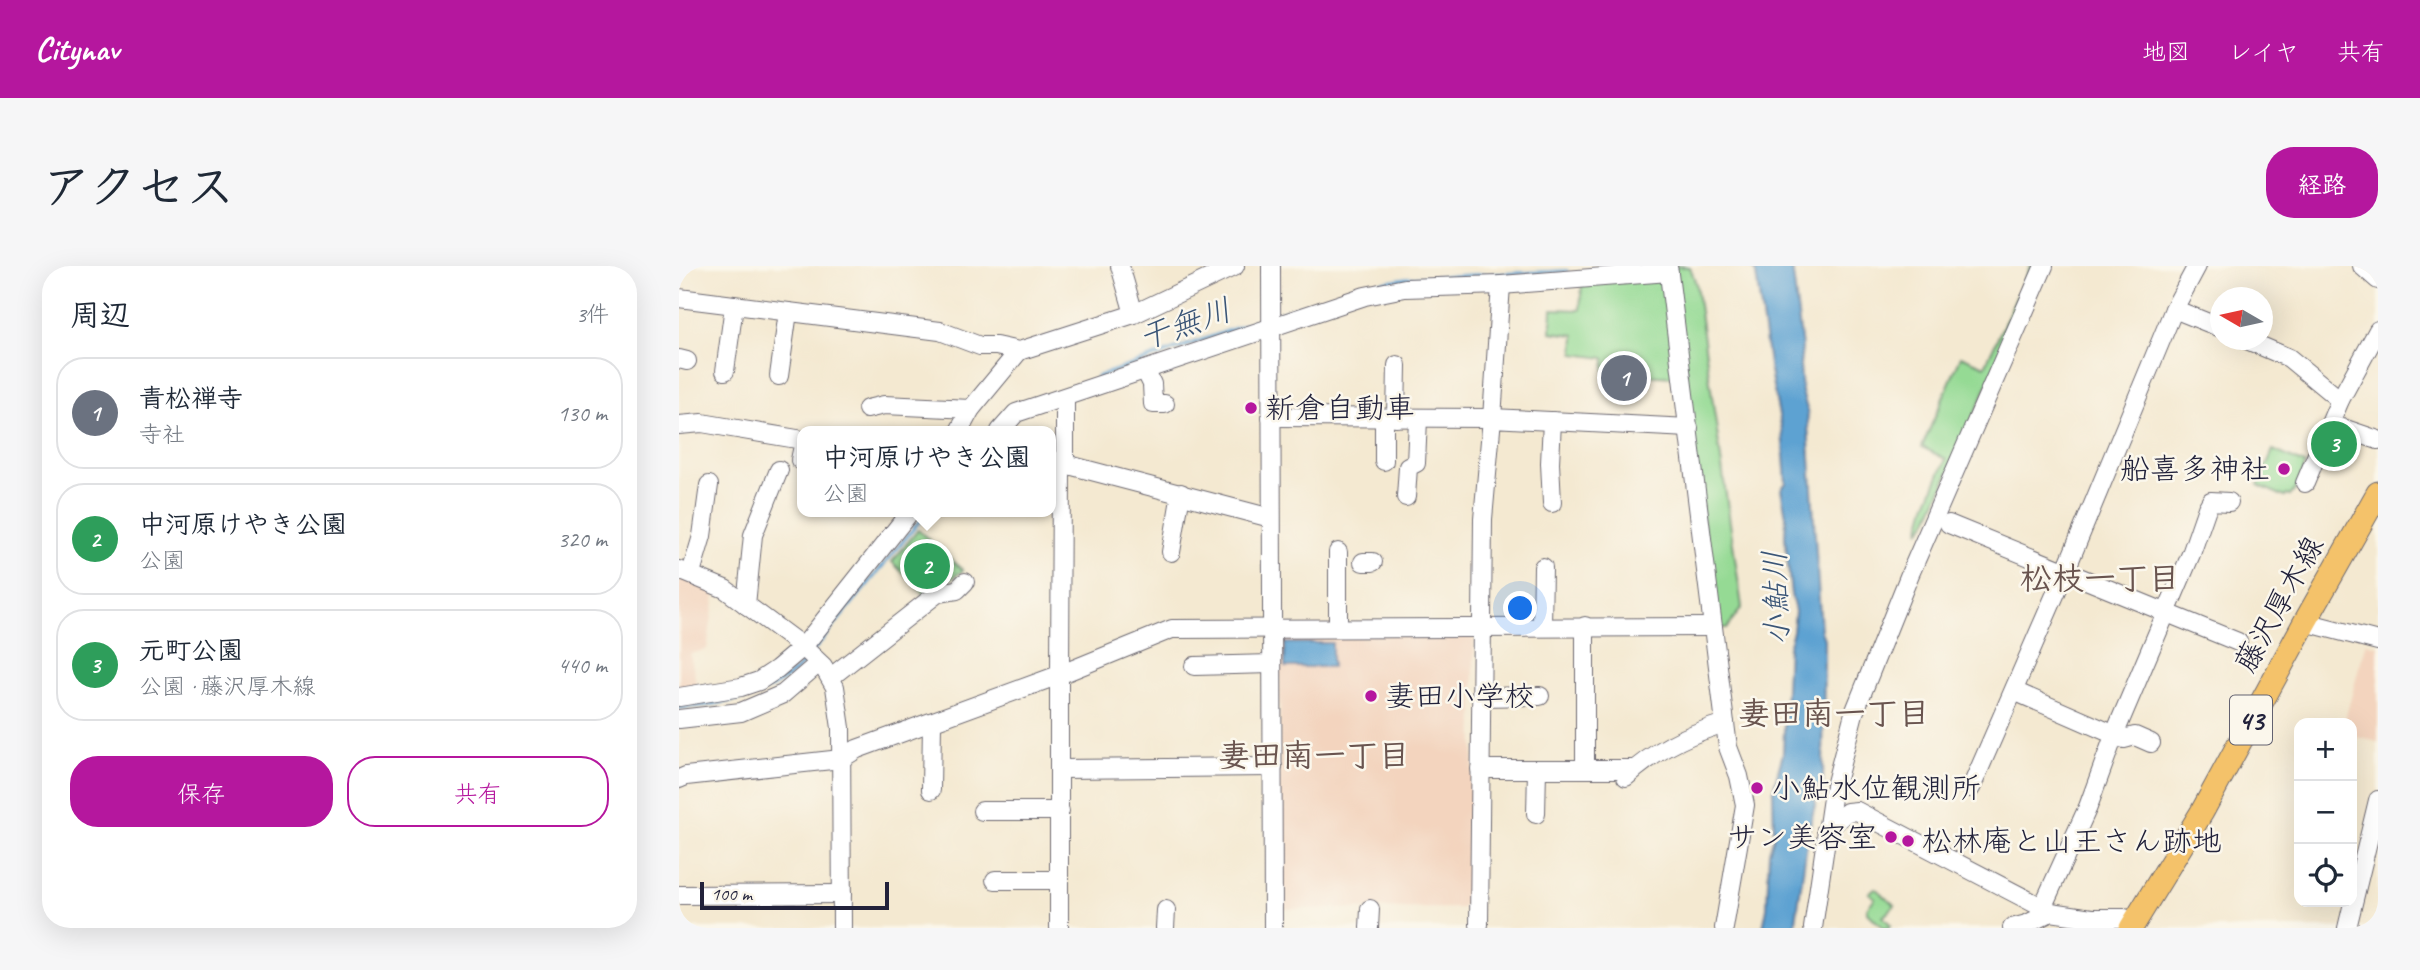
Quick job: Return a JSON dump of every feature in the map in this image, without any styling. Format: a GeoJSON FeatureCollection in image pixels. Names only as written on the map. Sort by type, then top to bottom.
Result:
{"type":"FeatureCollection","features":[{"type":"Feature","properties":{"kind":"main road","name":"藤沢厚木線"},"geometry":{"type":"LineString","coordinates":[[2133,925],[2202,811],[2378,493]]}},
{"type":"Feature","properties":{"kind":"street"},"geometry":{"type":"LineString","coordinates":[[1120,266],[1134,314]]}},
{"type":"Feature","properties":{"kind":"street"},"geometry":{"type":"LineString","coordinates":[[679,298],[940,331],[980,346],[1019,351],[1134,314],[1235,266]]}},
{"type":"Feature","properties":{"kind":"street"},"geometry":{"type":"LineString","coordinates":[[1271,266],[1273,928]]}},
{"type":"Feature","properties":{"kind":"street"},"geometry":{"type":"LineString","coordinates":[[1813,928],[1826,830],[1854,713],[2044,266]]}},
{"type":"Feature","properties":{"kind":"street"},"geometry":{"type":"LineString","coordinates":[[1971,788],[2065,572],[2174,309],[2197,266]]}},
{"type":"Feature","properties":{"kind":"street"},"geometry":{"type":"LineString","coordinates":[[2362,266],[2378,280]]}},
{"type":"Feature","properties":{"kind":"street"},"geometry":{"type":"LineString","coordinates":[[1004,426],[1016,413],[1145,370],[1272,319],[1365,296],[1405,288],[1501,285],[1669,269],[1728,747],[1745,805],[1724,928]]}},
{"type":"Feature","properties":{"kind":"street"},"geometry":{"type":"LineString","coordinates":[[1480,927],[1483,519],[1501,285]]}},
{"type":"Feature","properties":{"kind":"street"},"geometry":{"type":"LineString","coordinates":[[725,371],[734,306]]}},
{"type":"Feature","properties":{"kind":"street"},"geometry":{"type":"LineString","coordinates":[[2174,309],[2210,324]]}},
{"type":"Feature","properties":{"kind":"street"},"geometry":{"type":"LineString","coordinates":[[779,376],[787,312]]}},
{"type":"Feature","properties":{"kind":"street"},"geometry":{"type":"LineString","coordinates":[[2305,482],[2340,400],[2378,330]]}},
{"type":"Feature","properties":{"kind":"street"},"geometry":{"type":"LineString","coordinates":[[2270,350],[2289,358],[2340,400]]}},
{"type":"Feature","properties":{"kind":"street"},"geometry":{"type":"LineString","coordinates":[[962,426],[971,409],[1019,351]]}},
{"type":"Feature","properties":{"kind":"street"},"geometry":{"type":"LineString","coordinates":[[1384,461],[1397,365]]}},
{"type":"Feature","properties":{"kind":"street"},"geometry":{"type":"LineString","coordinates":[[1145,370],[1152,384],[1153,404]]}},
{"type":"Feature","properties":{"kind":"street"},"geometry":{"type":"LineString","coordinates":[[1059,928],[1061,467],[1065,464],[1065,398]]}},
{"type":"Feature","properties":{"kind":"street"},"geometry":{"type":"LineString","coordinates":[[867,409],[884,405],[971,409]]}},
{"type":"Feature","properties":{"kind":"street"},"geometry":{"type":"LineString","coordinates":[[1271,417],[1492,418],[1689,428]]}},
{"type":"Feature","properties":{"kind":"street"},"geometry":{"type":"LineString","coordinates":[[1406,496],[1408,467],[1423,456],[1418,419]]}},
{"type":"Feature","properties":{"kind":"street"},"geometry":{"type":"LineString","coordinates":[[1552,421],[1550,463],[1555,496]]}},
{"type":"Feature","properties":{"kind":"street"},"geometry":{"type":"LineString","coordinates":[[679,425],[702,423],[797,440]]}},
{"type":"Feature","properties":{"kind":"street"},"geometry":{"type":"LineString","coordinates":[[2331,424],[2378,440]]}},
{"type":"Feature","properties":{"kind":"street"},"geometry":{"type":"LineString","coordinates":[[1065,464],[1271,518]]}},
{"type":"Feature","properties":{"kind":"street"},"geometry":{"type":"LineString","coordinates":[[746,604],[753,535],[779,470]]}},
{"type":"Feature","properties":{"kind":"street"},"geometry":{"type":"LineString","coordinates":[[709,485],[685,572],[725,589],[746,604],[811,655],[831,677],[839,710],[842,928]]}},
{"type":"Feature","properties":{"kind":"street"},"geometry":{"type":"LineString","coordinates":[[1171,552],[1181,493]]}},
{"type":"Feature","properties":{"kind":"street"},"geometry":{"type":"LineString","coordinates":[[2012,928],[2027,924],[2047,909],[2207,508],[2211,501],[2229,502]]}},
{"type":"Feature","properties":{"kind":"street"},"geometry":{"type":"LineString","coordinates":[[679,719],[741,712],[783,694],[907,517]]}},
{"type":"Feature","properties":{"kind":"street"},"geometry":{"type":"LineString","coordinates":[[1949,524],[2238,642]]}},
{"type":"Feature","properties":{"kind":"street"},"geometry":{"type":"LineString","coordinates":[[1335,561],[1338,628]]}},
{"type":"Feature","properties":{"kind":"street"},"geometry":{"type":"LineString","coordinates":[[1542,627],[1543,567]]}},
{"type":"Feature","properties":{"kind":"street"},"geometry":{"type":"LineString","coordinates":[[831,677],[938,593],[957,590],[965,582]]}},
{"type":"Feature","properties":{"kind":"street"},"geometry":{"type":"LineString","coordinates":[[2305,621],[2378,641]]}},
{"type":"Feature","properties":{"kind":"street"},"geometry":{"type":"LineString","coordinates":[[1584,626],[1585,769]]}},
{"type":"Feature","properties":{"kind":"street"},"geometry":{"type":"LineString","coordinates":[[679,779],[686,776],[841,759],[857,749],[1059,675],[1172,629],[1713,627]]}},
{"type":"Feature","properties":{"kind":"street"},"geometry":{"type":"LineString","coordinates":[[679,697],[716,692],[759,681],[811,655]]}},
{"type":"Feature","properties":{"kind":"street"},"geometry":{"type":"LineString","coordinates":[[1202,669],[1272,664]]}},
{"type":"Feature","properties":{"kind":"street"},"geometry":{"type":"LineString","coordinates":[[2014,691],[2124,739],[2135,736],[2151,743]]}},
{"type":"Feature","properties":{"kind":"street"},"geometry":{"type":"LineString","coordinates":[[1481,697],[1534,693]]}},
{"type":"Feature","properties":{"kind":"street"},"geometry":{"type":"LineString","coordinates":[[931,790],[932,722]]}},
{"type":"Feature","properties":{"kind":"street"},"geometry":{"type":"LineString","coordinates":[[1480,769],[1585,769],[1629,775],[1677,741],[1725,723]]}},
{"type":"Feature","properties":{"kind":"street"},"geometry":{"type":"LineString","coordinates":[[1060,769],[1273,767]]}},
{"type":"Feature","properties":{"kind":"street"},"geometry":{"type":"LineString","coordinates":[[1536,814],[1537,769]]}},
{"type":"Feature","properties":{"kind":"street"},"geometry":{"type":"LineString","coordinates":[[2347,928],[2378,800]]}},
{"type":"Feature","properties":{"kind":"street"},"geometry":{"type":"LineString","coordinates":[[988,815],[1060,811]]}},
{"type":"Feature","properties":{"kind":"street"},"geometry":{"type":"LineString","coordinates":[[1826,830],[1847,812],[1857,811],[2047,909],[2092,918],[2124,918],[2133,925]]}},
{"type":"Feature","properties":{"kind":"street"},"geometry":{"type":"LineString","coordinates":[[995,880],[1059,880]]}},
{"type":"Feature","properties":{"kind":"street"},"geometry":{"type":"LineString","coordinates":[[679,895],[842,894]]}},
{"type":"Feature","properties":{"kind":"street"},"geometry":{"type":"LineString","coordinates":[[1369,928],[1370,909]]}},
{"type":"Feature","properties":{"kind":"shaded area"},"geometry":{"type":"Polygon","coordinates":[[[679,575],[716,590],[707,649],[690,654],[697,686],[679,690],[679,575]]]}},
{"type":"Feature","properties":{"kind":"shaded area"},"geometry":{"type":"Polygon","coordinates":[[[1280,631],[1468,634],[1474,640],[1473,890],[1462,908],[1279,909],[1280,631]]]}},
{"type":"Feature","properties":{"kind":"shaded area"},"geometry":{"type":"Polygon","coordinates":[[[2366,643],[2378,646],[2378,742],[2357,737],[2357,718],[2345,718],[2366,643]]]}},
{"type":"Feature","properties":{"kind":"green space"},"geometry":{"type":"Polygon","coordinates":[[[1673,266],[1690,267],[1696,284],[1742,607],[1727,628],[1716,628],[1673,266]]]}},
{"type":"Feature","properties":{"kind":"green space"},"geometry":{"type":"Polygon","coordinates":[[[2030,266],[2040,266],[1927,522],[1919,531],[1926,506],[1946,459],[1922,447],[1961,356],[1985,366],[2030,266]]]}},
{"type":"Feature","properties":{"kind":"green space"},"geometry":{"type":"Polygon","coordinates":[[[1664,274],[1676,377],[1604,373],[1605,358],[1574,354],[1575,335],[1551,332],[1552,309],[1580,310],[1582,282],[1664,274]]]}},
{"type":"Feature","properties":{"kind":"green space"},"geometry":{"type":"Polygon","coordinates":[[[2273,450],[2305,464],[2300,483],[2290,496],[2285,497],[2258,485],[2273,450]]]}},
{"type":"Feature","properties":{"kind":"green space"},"geometry":{"type":"Polygon","coordinates":[[[918,530],[963,570],[925,595],[892,562],[918,530]]]}},
{"type":"Feature","properties":{"kind":"green space"},"geometry":{"type":"Polygon","coordinates":[[[1875,888],[1895,905],[1883,917],[1891,925],[1888,928],[1883,928],[1867,912],[1875,898],[1869,893],[1875,888]]]}},
{"type":"Feature","properties":{"kind":"water","name":"小鮎川"},"geometry":{"type":"Polygon","coordinates":[[[1750,266],[1792,266],[1802,348],[1802,392],[1807,409],[1821,631],[1824,639],[1823,786],[1816,787],[1795,928],[1763,928],[1767,908],[1769,852],[1774,836],[1773,791],[1783,753],[1788,647],[1795,611],[1791,595],[1785,537],[1786,516],[1781,489],[1786,483],[1782,430],[1770,371],[1756,274],[1750,266]]]}},
{"type":"Feature","properties":{"kind":"water"},"geometry":{"type":"Polygon","coordinates":[[[1285,643],[1332,643],[1332,667],[1285,667],[1285,643]]]}},
{"type":"Feature","properties":{"kind":"waterway","name":"干無川"},"geometry":{"type":"LineString","coordinates":[[1276,314],[1377,283],[1407,278],[1567,271]]}},
{"type":"Feature","properties":{"kind":"waterway","name":"干無川"},"geometry":{"type":"LineString","coordinates":[[1097,377],[1265,318]]}},
{"type":"Feature","properties":{"kind":"waterway","name":"干無川"},"geometry":{"type":"LineString","coordinates":[[993,426],[1006,413]]}},
{"type":"Feature","properties":{"kind":"waterway","name":"干無川"},"geometry":{"type":"LineString","coordinates":[[813,651],[923,517]]}},
{"type":"Feature","properties":{"kind":"waterway","name":"干無川"},"geometry":{"type":"LineString","coordinates":[[679,708],[732,701],[764,691],[793,673],[806,660]]}},
{"type":"Feature","properties":{"kind":"place","name":"青松禅寺"},"geometry":{"type":"Point","coordinates":[1624,378]}},
{"type":"Feature","properties":{"kind":"place","name":"新倉自動車"},"geometry":{"type":"Point","coordinates":[1251,408]}},
{"type":"Feature","properties":{"kind":"place","name":"元町公園"},"geometry":{"type":"Point","coordinates":[2334,444]}},
{"type":"Feature","properties":{"kind":"place","name":"船喜多神社"},"geometry":{"type":"Point","coordinates":[2284,469]}},
{"type":"Feature","properties":{"kind":"place","name":"中河原けやき公園"},"geometry":{"type":"Point","coordinates":[927,566]}},
{"type":"Feature","properties":{"kind":"place","name":"妻田小学校"},"geometry":{"type":"Point","coordinates":[1371,696]}},
{"type":"Feature","properties":{"kind":"place","name":"小鮎水位観測所"},"geometry":{"type":"Point","coordinates":[1757,788]}},
{"type":"Feature","properties":{"kind":"place","name":"サン美容室"},"geometry":{"type":"Point","coordinates":[1891,837]}},
{"type":"Feature","properties":{"kind":"place","name":"松林庵と山王さん跡地"},"geometry":{"type":"Point","coordinates":[1908,841]}},
{"type":"Feature","properties":{"kind":"district","name":"松枝一丁目"},"geometry":{"type":"Point","coordinates":[2100,578]}},
{"type":"Feature","properties":{"kind":"district","name":"妻田南一丁目"},"geometry":{"type":"Point","coordinates":[1834,713]}},
{"type":"Feature","properties":{"kind":"district","name":"妻田南一丁目"},"geometry":{"type":"Point","coordinates":[1314,755]}}]}
